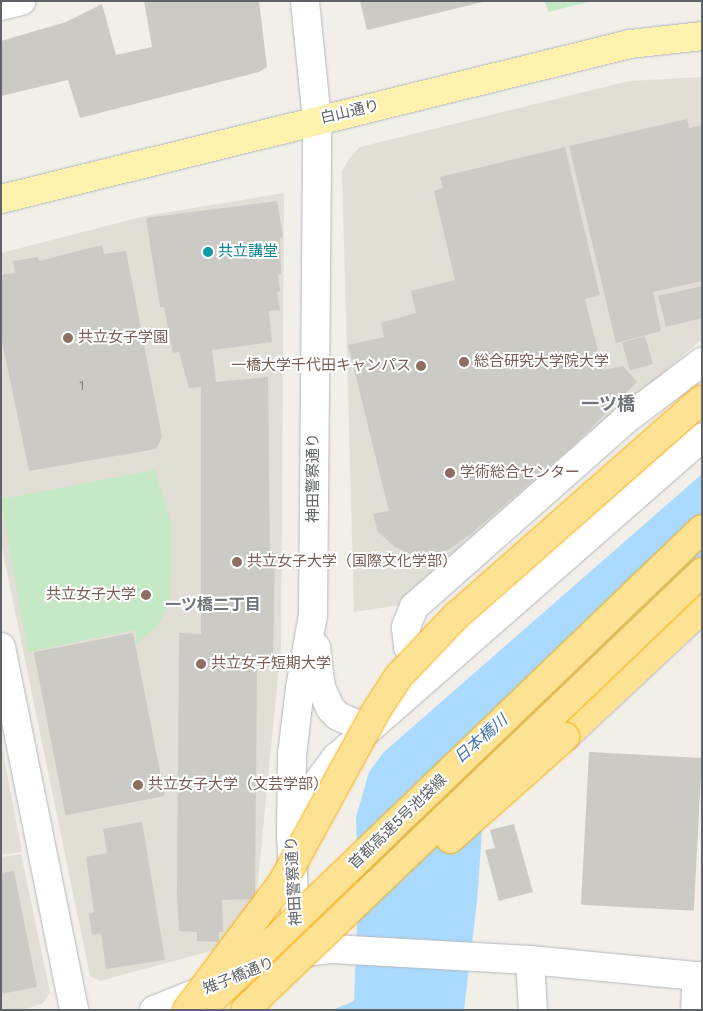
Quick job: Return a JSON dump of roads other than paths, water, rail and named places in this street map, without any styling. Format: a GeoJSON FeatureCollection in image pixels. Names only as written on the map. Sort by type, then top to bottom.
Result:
{"type":"FeatureCollection","features":[{"type":"Feature","properties":{"kind":"highway"},"geometry":{"type":"LineString","coordinates":[[187,1010],[282,883],[378,708],[398,677],[455,617],[702,399]]}},
{"type":"Feature","properties":{"kind":"highway","name":"首都高速5号池袋線"},"geometry":{"type":"LineString","coordinates":[[201,1010],[702,529]]}},
{"type":"Feature","properties":{"kind":"highway","name":"首都高速5号池袋線"},"geometry":{"type":"LineString","coordinates":[[245,1010],[702,572]]}},
{"type":"Feature","properties":{"kind":"highway"},"geometry":{"type":"LineString","coordinates":[[249,1010],[347,932],[565,737],[702,609]]}},
{"type":"Feature","properties":{"kind":"main road","name":"白山通り"},"geometry":{"type":"LineString","coordinates":[[1,199],[630,44],[702,36]]}},
{"type":"Feature","properties":{"kind":"street"},"geometry":{"type":"LineString","coordinates":[[1,6],[21,1]]}},
{"type":"Feature","properties":{"kind":"street","name":"神田警察通り"},"geometry":{"type":"LineString","coordinates":[[297,953],[291,836],[295,723],[313,615],[317,120],[305,1]]}},
{"type":"Feature","properties":{"kind":"street"},"geometry":{"type":"LineString","coordinates":[[443,666],[427,666],[408,647],[406,628],[414,607],[624,421],[702,362]]}},
{"type":"Feature","properties":{"kind":"street"},"geometry":{"type":"LineString","coordinates":[[291,836],[305,802],[324,772],[379,720],[702,438]]}},
{"type":"Feature","properties":{"kind":"street"},"geometry":{"type":"LineString","coordinates":[[313,615],[322,688],[331,709],[338,716],[356,724],[379,720]]}},
{"type":"Feature","properties":{"kind":"street"},"geometry":{"type":"LineString","coordinates":[[1,647],[74,1010]]}},
{"type":"Feature","properties":{"kind":"street","name":"雉子橋通り"},"geometry":{"type":"LineString","coordinates":[[154,1010],[297,953],[332,949],[530,960],[699,976]]}},
{"type":"Feature","properties":{"kind":"street"},"geometry":{"type":"LineString","coordinates":[[530,960],[532,1010]]}},
{"type":"Feature","properties":{"kind":"street"},"geometry":{"type":"LineString","coordinates":[[695,1010],[699,976]]}},
{"type":"Feature","properties":{"kind":"water","name":"日本橋川"},"geometry":{"type":"Polygon","coordinates":[[[702,474],[702,628],[482,830],[477,902],[464,1010],[332,1010],[354,1001],[358,899],[356,817],[369,772],[384,752],[702,474]]]}},
{"type":"Feature","properties":{"kind":"place","name":"共立講堂"},"geometry":{"type":"Point","coordinates":[208,252]}},
{"type":"Feature","properties":{"kind":"place","name":"共立女子学園"},"geometry":{"type":"Point","coordinates":[68,338]}},
{"type":"Feature","properties":{"kind":"place","name":"総合研究大学院大学"},"geometry":{"type":"Point","coordinates":[464,362]}},
{"type":"Feature","properties":{"kind":"place","name":"一橋大学千代田キャンパス"},"geometry":{"type":"Point","coordinates":[421,366]}},
{"type":"Feature","properties":{"kind":"place","name":"学術総合センター"},"geometry":{"type":"Point","coordinates":[450,473]}},
{"type":"Feature","properties":{"kind":"place","name":"共立女子大学（国際文化学部）"},"geometry":{"type":"Point","coordinates":[237,562]}},
{"type":"Feature","properties":{"kind":"place","name":"共立女子大学"},"geometry":{"type":"Point","coordinates":[146,595]}},
{"type":"Feature","properties":{"kind":"place","name":"共立女子短期大学"},"geometry":{"type":"Point","coordinates":[201,664]}},
{"type":"Feature","properties":{"kind":"place","name":"共立女子大学（文芸学部）"},"geometry":{"type":"Point","coordinates":[138,785]}},
{"type":"Feature","properties":{"kind":"district","name":"一ツ橋"},"geometry":{"type":"Point","coordinates":[608,404]}},
{"type":"Feature","properties":{"kind":"district","name":"一ツ橋二丁目"},"geometry":{"type":"Point","coordinates":[213,605]}}]}
